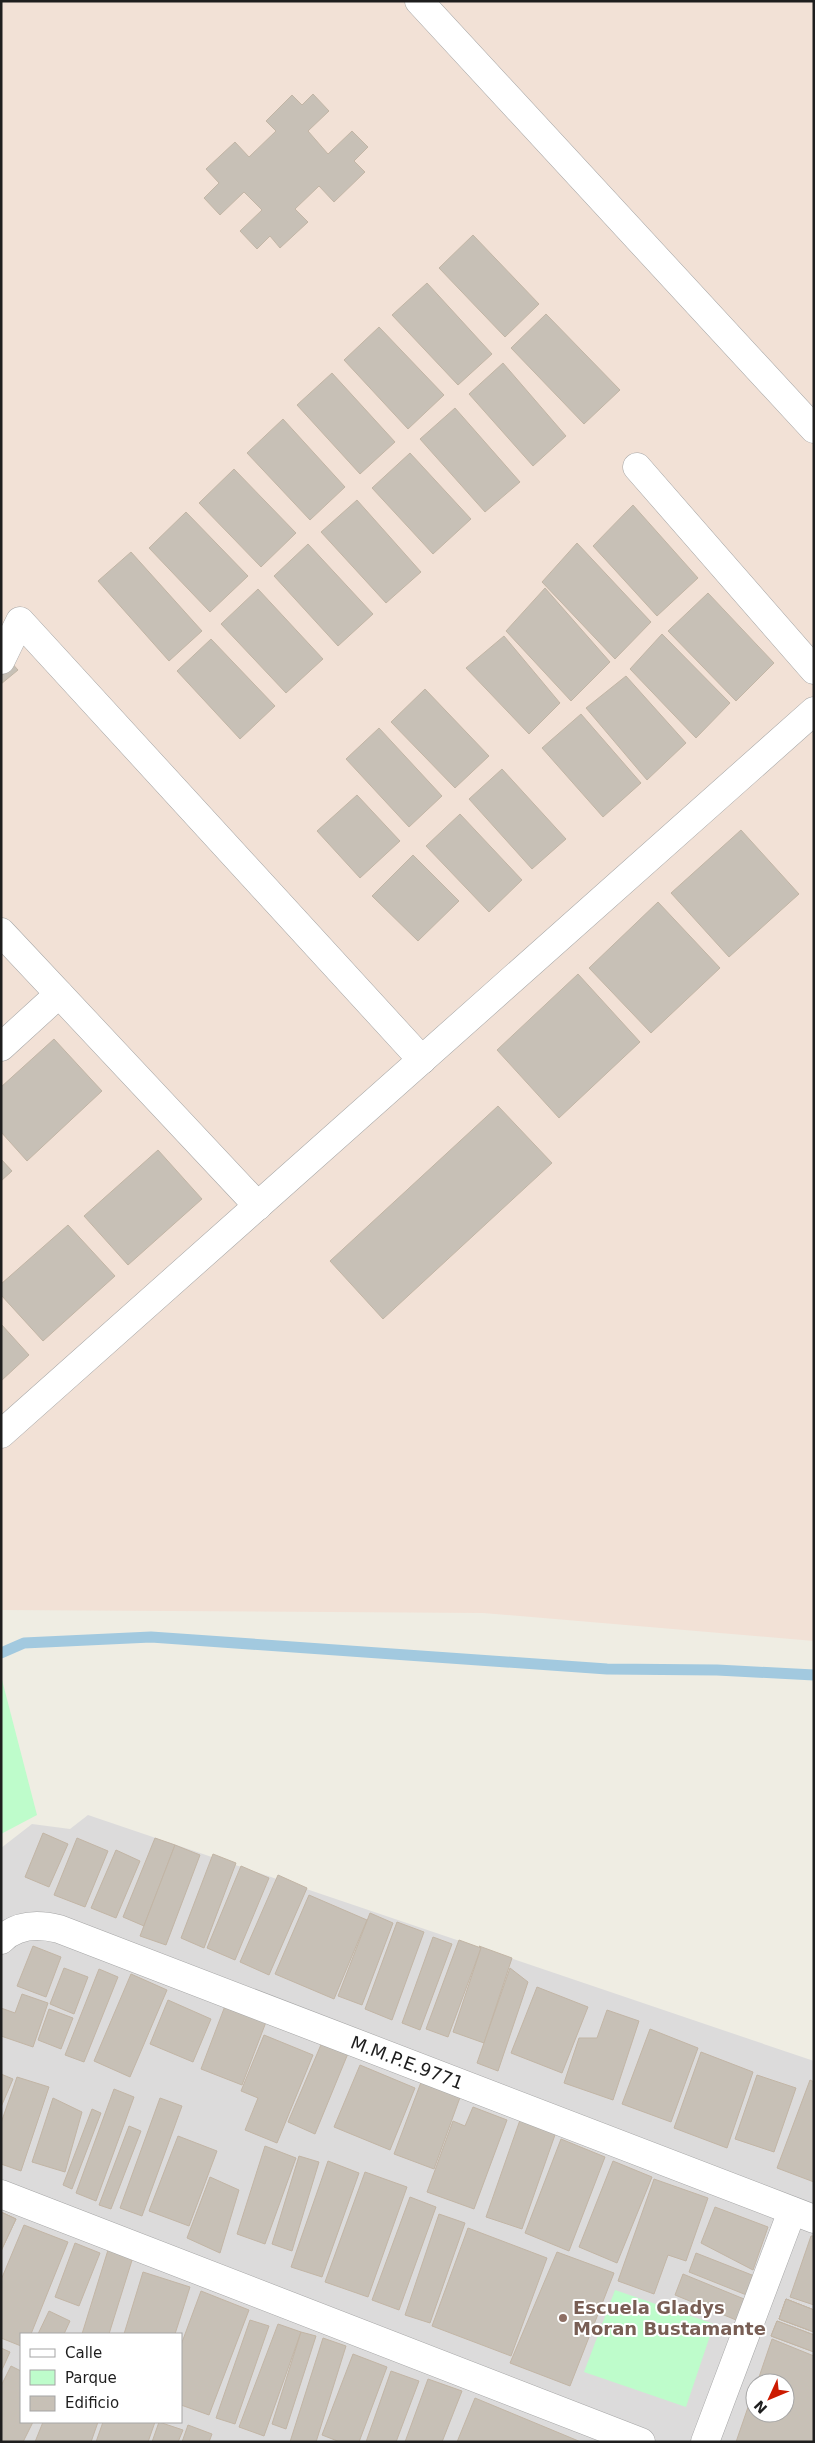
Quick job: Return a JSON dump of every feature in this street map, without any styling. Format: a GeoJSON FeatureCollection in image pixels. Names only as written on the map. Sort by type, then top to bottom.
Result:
{"type":"FeatureCollection","features":[{"type":"Feature","properties":{"kind":"street"},"geometry":{"type":"LineString","coordinates":[[419,1],[814,428]]}},
{"type":"Feature","properties":{"kind":"street"},"geometry":{"type":"LineString","coordinates":[[637,467],[814,670]]}},
{"type":"Feature","properties":{"kind":"street"},"geometry":{"type":"LineString","coordinates":[[1,660],[20,620],[422,1060]]}},
{"type":"Feature","properties":{"kind":"street"},"geometry":{"type":"LineString","coordinates":[[1,1434],[814,711]]}},
{"type":"Feature","properties":{"kind":"street"},"geometry":{"type":"LineString","coordinates":[[1,932],[258,1206]]}},
{"type":"Feature","properties":{"kind":"street"},"geometry":{"type":"LineString","coordinates":[[1,1047],[59,994]]}},
{"type":"Feature","properties":{"kind":"street","name":"M.M.P.E.9771"},"geometry":{"type":"LineString","coordinates":[[1,1940],[22,1927],[40,1924],[59,1928],[803,2215]]}},
{"type":"Feature","properties":{"kind":"street"},"geometry":{"type":"LineString","coordinates":[[1,2194],[641,2442]]}},
{"type":"Feature","properties":{"kind":"street"},"geometry":{"type":"LineString","coordinates":[[705,2442],[803,2215]]}},
{"type":"Feature","properties":{"kind":"shaded area"},"geometry":{"type":"Polygon","coordinates":[[[1,1],[814,1],[814,1641],[483,1613],[1,1610],[1,1]]]}},
{"type":"Feature","properties":{"kind":"shaded area"},"geometry":{"type":"Polygon","coordinates":[[[88,1815],[814,2061],[814,2442],[1,2442],[1,1848],[32,1824],[70,1829],[88,1815]]]}},
{"type":"Feature","properties":{"kind":"green space"},"geometry":{"type":"Polygon","coordinates":[[[1,1676],[37,1815],[1,1834],[1,1676]]]}},
{"type":"Feature","properties":{"kind":"green space"},"geometry":{"type":"Polygon","coordinates":[[[615,2290],[714,2324],[686,2407],[584,2372],[615,2290]]]}},
{"type":"Feature","properties":{"kind":"building"},"geometry":{"type":"Polygon","coordinates":[[[313,94],[329,111],[308,131],[328,154],[352,131],[368,147],[354,161],[365,172],[334,202],[319,186],[295,209],[308,222],[280,248],[270,236],[257,249],[240,231],[262,210],[244,192],[220,215],[204,198],[219,183],[206,169],[235,142],[249,157],[276,131],[266,121],[292,95],[302,105],[313,94]]]}},
{"type":"Feature","properties":{"kind":"building"},"geometry":{"type":"Polygon","coordinates":[[[473,235],[539,304],[505,337],[439,268],[473,235]]]}},
{"type":"Feature","properties":{"kind":"building"},"geometry":{"type":"Polygon","coordinates":[[[427,283],[492,354],[458,385],[392,315],[427,283]]]}},
{"type":"Feature","properties":{"kind":"building"},"geometry":{"type":"Polygon","coordinates":[[[546,314],[620,390],[584,424],[511,348],[546,314]]]}},
{"type":"Feature","properties":{"kind":"building"},"geometry":{"type":"Polygon","coordinates":[[[379,327],[444,395],[408,429],[344,360],[379,327]]]}},
{"type":"Feature","properties":{"kind":"building"},"geometry":{"type":"Polygon","coordinates":[[[503,363],[566,436],[533,466],[469,394],[503,363]]]}},
{"type":"Feature","properties":{"kind":"building"},"geometry":{"type":"Polygon","coordinates":[[[332,373],[395,442],[360,474],[297,405],[332,373]]]}},
{"type":"Feature","properties":{"kind":"building"},"geometry":{"type":"Polygon","coordinates":[[[455,408],[520,482],[485,512],[420,439],[455,408]]]}},
{"type":"Feature","properties":{"kind":"building"},"geometry":{"type":"Polygon","coordinates":[[[283,419],[345,487],[310,520],[247,453],[283,419]]]}},
{"type":"Feature","properties":{"kind":"building"},"geometry":{"type":"Polygon","coordinates":[[[410,453],[471,519],[433,554],[372,488],[410,453]]]}},
{"type":"Feature","properties":{"kind":"building"},"geometry":{"type":"Polygon","coordinates":[[[234,469],[296,533],[261,567],[199,503],[234,469]]]}},
{"type":"Feature","properties":{"kind":"building"},"geometry":{"type":"Polygon","coordinates":[[[357,500],[421,572],[386,603],[321,532],[357,500]]]}},
{"type":"Feature","properties":{"kind":"building"},"geometry":{"type":"Polygon","coordinates":[[[633,505],[698,578],[657,616],[593,546],[633,505]]]}},
{"type":"Feature","properties":{"kind":"building"},"geometry":{"type":"Polygon","coordinates":[[[186,512],[248,576],[210,612],[149,548],[186,512]]]}},
{"type":"Feature","properties":{"kind":"building"},"geometry":{"type":"Polygon","coordinates":[[[577,543],[651,622],[615,659],[542,582],[577,543]]]}},
{"type":"Feature","properties":{"kind":"building"},"geometry":{"type":"Polygon","coordinates":[[[308,544],[373,614],[338,646],[274,576],[308,544]]]}},
{"type":"Feature","properties":{"kind":"building"},"geometry":{"type":"Polygon","coordinates":[[[131,552],[202,631],[169,661],[98,581],[131,552]]]}},
{"type":"Feature","properties":{"kind":"building"},"geometry":{"type":"Polygon","coordinates":[[[545,588],[610,662],[571,701],[506,631],[545,588]]]}},
{"type":"Feature","properties":{"kind":"building"},"geometry":{"type":"Polygon","coordinates":[[[258,589],[323,659],[286,693],[221,624],[258,589]]]}},
{"type":"Feature","properties":{"kind":"building"},"geometry":{"type":"Polygon","coordinates":[[[708,593],[774,663],[736,701],[668,631],[708,593]]]}},
{"type":"Feature","properties":{"kind":"building"},"geometry":{"type":"Polygon","coordinates":[[[662,634],[730,703],[696,738],[630,669],[662,634]]]}},
{"type":"Feature","properties":{"kind":"building"},"geometry":{"type":"Polygon","coordinates":[[[504,636],[560,703],[529,734],[466,668],[504,636]]]}},
{"type":"Feature","properties":{"kind":"building"},"geometry":{"type":"Polygon","coordinates":[[[211,639],[275,706],[240,739],[177,671],[211,639]]]}},
{"type":"Feature","properties":{"kind":"building"},"geometry":{"type":"Polygon","coordinates":[[[1,651],[18,670],[1,684],[1,651]]]}},
{"type":"Feature","properties":{"kind":"building"},"geometry":{"type":"Polygon","coordinates":[[[626,676],[686,743],[647,780],[586,708],[626,676]]]}},
{"type":"Feature","properties":{"kind":"building"},"geometry":{"type":"Polygon","coordinates":[[[425,689],[489,756],[455,788],[391,722],[425,689]]]}},
{"type":"Feature","properties":{"kind":"building"},"geometry":{"type":"Polygon","coordinates":[[[581,714],[641,783],[603,817],[542,748],[581,714]]]}},
{"type":"Feature","properties":{"kind":"building"},"geometry":{"type":"Polygon","coordinates":[[[379,728],[442,796],[409,827],[346,759],[379,728]]]}},
{"type":"Feature","properties":{"kind":"building"},"geometry":{"type":"Polygon","coordinates":[[[502,769],[566,839],[532,869],[469,799],[502,769]]]}},
{"type":"Feature","properties":{"kind":"building"},"geometry":{"type":"Polygon","coordinates":[[[357,795],[400,841],[360,878],[317,831],[357,795]]]}},
{"type":"Feature","properties":{"kind":"building"},"geometry":{"type":"Polygon","coordinates":[[[460,814],[522,880],[489,912],[426,846],[460,814]]]}},
{"type":"Feature","properties":{"kind":"building"},"geometry":{"type":"Polygon","coordinates":[[[741,830],[799,894],[729,957],[671,893],[741,830]]]}},
{"type":"Feature","properties":{"kind":"building"},"geometry":{"type":"Polygon","coordinates":[[[413,855],[459,901],[418,941],[372,896],[413,855]]]}},
{"type":"Feature","properties":{"kind":"building"},"geometry":{"type":"Polygon","coordinates":[[[658,902],[720,968],[651,1033],[589,968],[658,902]]]}},
{"type":"Feature","properties":{"kind":"building"},"geometry":{"type":"Polygon","coordinates":[[[578,974],[640,1042],[559,1118],[497,1050],[578,974]]]}},
{"type":"Feature","properties":{"kind":"building"},"geometry":{"type":"Polygon","coordinates":[[[54,1039],[102,1091],[27,1161],[1,1132],[1,1087],[54,1039]]]}},
{"type":"Feature","properties":{"kind":"building"},"geometry":{"type":"Polygon","coordinates":[[[498,1106],[552,1163],[383,1319],[330,1261],[498,1106]]]}},
{"type":"Feature","properties":{"kind":"building"},"geometry":{"type":"Polygon","coordinates":[[[158,1150],[202,1199],[128,1265],[84,1216],[158,1150]]]}},
{"type":"Feature","properties":{"kind":"building"},"geometry":{"type":"Polygon","coordinates":[[[1,1159],[12,1171],[1,1181],[1,1159]]]}},
{"type":"Feature","properties":{"kind":"building"},"geometry":{"type":"Polygon","coordinates":[[[68,1225],[115,1276],[43,1341],[1,1295],[1,1284],[68,1225]]]}},
{"type":"Feature","properties":{"kind":"building"},"geometry":{"type":"Polygon","coordinates":[[[1,1324],[29,1355],[1,1381],[1,1324]]]}},
{"type":"Feature","properties":{"kind":"building"},"geometry":{"type":"Polygon","coordinates":[[[43,1833],[68,1844],[49,1887],[25,1877],[43,1833]]]}},
{"type":"Feature","properties":{"kind":"building"},"geometry":{"type":"Polygon","coordinates":[[[77,1838],[108,1851],[85,1907],[54,1895],[77,1838]]]}},
{"type":"Feature","properties":{"kind":"building"},"geometry":{"type":"Polygon","coordinates":[[[155,1838],[175,1845],[144,1926],[123,1917],[155,1838]]]}},
{"type":"Feature","properties":{"kind":"building"},"geometry":{"type":"Polygon","coordinates":[[[175,1845],[200,1855],[166,1945],[140,1936],[175,1845]]]}},
{"type":"Feature","properties":{"kind":"building"},"geometry":{"type":"Polygon","coordinates":[[[116,1850],[140,1861],[116,1918],[91,1908],[116,1850]]]}},
{"type":"Feature","properties":{"kind":"building"},"geometry":{"type":"Polygon","coordinates":[[[213,1854],[236,1863],[204,1948],[181,1938],[213,1854]]]}},
{"type":"Feature","properties":{"kind":"building"},"geometry":{"type":"Polygon","coordinates":[[[241,1866],[269,1878],[235,1960],[207,1948],[241,1866]]]}},
{"type":"Feature","properties":{"kind":"building"},"geometry":{"type":"Polygon","coordinates":[[[278,1875],[307,1888],[269,1975],[240,1962],[278,1875]]]}},
{"type":"Feature","properties":{"kind":"building"},"geometry":{"type":"Polygon","coordinates":[[[309,1895],[367,1920],[334,1999],[275,1974],[309,1895]]]}},
{"type":"Feature","properties":{"kind":"building"},"geometry":{"type":"Polygon","coordinates":[[[370,1913],[393,1923],[362,2005],[338,1996],[370,1913]]]}},
{"type":"Feature","properties":{"kind":"building"},"geometry":{"type":"Polygon","coordinates":[[[397,1922],[424,1932],[392,2020],[365,2009],[397,1922]]]}},
{"type":"Feature","properties":{"kind":"building"},"geometry":{"type":"Polygon","coordinates":[[[433,1937],[452,1944],[420,2030],[402,2023],[433,1937]]]}},
{"type":"Feature","properties":{"kind":"building"},"geometry":{"type":"Polygon","coordinates":[[[459,1940],[481,1948],[448,2037],[426,2029],[459,1940]]]}},
{"type":"Feature","properties":{"kind":"building"},"geometry":{"type":"Polygon","coordinates":[[[33,1946],[61,1957],[46,1997],[17,1986],[33,1946]]]}},
{"type":"Feature","properties":{"kind":"building"},"geometry":{"type":"Polygon","coordinates":[[[479,1946],[512,1958],[484,2043],[453,2032],[481,1948],[479,1946]]]}},
{"type":"Feature","properties":{"kind":"building"},"geometry":{"type":"Polygon","coordinates":[[[64,1968],[88,1977],[74,2014],[50,2004],[64,1968]]]}},
{"type":"Feature","properties":{"kind":"building"},"geometry":{"type":"Polygon","coordinates":[[[510,1968],[528,1982],[498,2071],[477,2063],[510,1968]]]}},
{"type":"Feature","properties":{"kind":"building"},"geometry":{"type":"Polygon","coordinates":[[[99,1969],[118,1977],[84,2062],[65,2055],[99,1969]]]}},
{"type":"Feature","properties":{"kind":"building"},"geometry":{"type":"Polygon","coordinates":[[[131,1974],[167,1990],[130,2077],[94,2061],[131,1974]]]}},
{"type":"Feature","properties":{"kind":"building"},"geometry":{"type":"Polygon","coordinates":[[[537,1987],[588,2007],[562,2073],[511,2053],[537,1987]]]}},
{"type":"Feature","properties":{"kind":"building"},"geometry":{"type":"Polygon","coordinates":[[[22,1994],[48,2003],[33,2047],[1,2036],[1,2008],[15,2013],[22,1994]]]}},
{"type":"Feature","properties":{"kind":"building"},"geometry":{"type":"Polygon","coordinates":[[[168,2000],[211,2019],[193,2062],[150,2044],[168,2000]]]}},
{"type":"Feature","properties":{"kind":"building"},"geometry":{"type":"Polygon","coordinates":[[[225,2006],[266,2022],[242,2085],[201,2069],[225,2006]]]}},
{"type":"Feature","properties":{"kind":"building"},"geometry":{"type":"Polygon","coordinates":[[[49,2009],[73,2018],[61,2049],[38,2040],[49,2009]]]}},
{"type":"Feature","properties":{"kind":"building"},"geometry":{"type":"Polygon","coordinates":[[[607,2010],[639,2021],[613,2100],[564,2083],[579,2038],[597,2038],[607,2010]]]}},
{"type":"Feature","properties":{"kind":"building"},"geometry":{"type":"Polygon","coordinates":[[[650,2029],[698,2048],[671,2122],[622,2104],[650,2029]]]}},
{"type":"Feature","properties":{"kind":"building"},"geometry":{"type":"Polygon","coordinates":[[[264,2035],[313,2055],[277,2143],[245,2130],[258,2098],[241,2091],[264,2035]]]}},
{"type":"Feature","properties":{"kind":"building"},"geometry":{"type":"Polygon","coordinates":[[[323,2040],[349,2051],[315,2134],[288,2122],[323,2040]]]}},
{"type":"Feature","properties":{"kind":"building"},"geometry":{"type":"Polygon","coordinates":[[[701,2052],[753,2072],[727,2148],[674,2128],[701,2052]]]}},
{"type":"Feature","properties":{"kind":"building"},"geometry":{"type":"Polygon","coordinates":[[[360,2065],[415,2088],[390,2150],[334,2127],[360,2065]]]}},
{"type":"Feature","properties":{"kind":"building"},"geometry":{"type":"Polygon","coordinates":[[[1,2074],[13,2079],[1,2107],[1,2074]]]}},
{"type":"Feature","properties":{"kind":"building"},"geometry":{"type":"Polygon","coordinates":[[[757,2075],[796,2088],[774,2152],[735,2139],[757,2075]]]}},
{"type":"Feature","properties":{"kind":"building"},"geometry":{"type":"Polygon","coordinates":[[[17,2077],[49,2087],[21,2171],[1,2164],[1,2123],[17,2077]]]}},
{"type":"Feature","properties":{"kind":"building"},"geometry":{"type":"Polygon","coordinates":[[[423,2077],[462,2092],[434,2169],[394,2154],[423,2077]]]}},
{"type":"Feature","properties":{"kind":"building"},"geometry":{"type":"Polygon","coordinates":[[[810,2080],[814,2082],[814,2182],[777,2168],[810,2080]]]}},
{"type":"Feature","properties":{"kind":"building"},"geometry":{"type":"Polygon","coordinates":[[[114,2089],[134,2097],[96,2201],[76,2193],[114,2089]]]}},
{"type":"Feature","properties":{"kind":"building"},"geometry":{"type":"Polygon","coordinates":[[[53,2098],[82,2112],[65,2172],[32,2162],[53,2098]]]}},
{"type":"Feature","properties":{"kind":"building"},"geometry":{"type":"Polygon","coordinates":[[[160,2098],[182,2106],[142,2216],[120,2208],[160,2098]]]}},
{"type":"Feature","properties":{"kind":"building"},"geometry":{"type":"Polygon","coordinates":[[[473,2107],[507,2120],[474,2209],[427,2192],[453,2121],[465,2126],[473,2107]]]}},
{"type":"Feature","properties":{"kind":"building"},"geometry":{"type":"Polygon","coordinates":[[[92,2109],[101,2113],[72,2189],[63,2185],[92,2109]]]}},
{"type":"Feature","properties":{"kind":"building"},"geometry":{"type":"Polygon","coordinates":[[[520,2120],[556,2132],[522,2229],[486,2217],[520,2120]]]}},
{"type":"Feature","properties":{"kind":"building"},"geometry":{"type":"Polygon","coordinates":[[[129,2126],[141,2131],[111,2209],[99,2205],[129,2126]]]}},
{"type":"Feature","properties":{"kind":"building"},"geometry":{"type":"Polygon","coordinates":[[[178,2136],[217,2151],[189,2226],[149,2211],[178,2136]]]}},
{"type":"Feature","properties":{"kind":"building"},"geometry":{"type":"Polygon","coordinates":[[[561,2139],[605,2157],[569,2251],[525,2233],[561,2139]]]}},
{"type":"Feature","properties":{"kind":"building"},"geometry":{"type":"Polygon","coordinates":[[[265,2146],[296,2158],[265,2244],[237,2234],[265,2146]]]}},
{"type":"Feature","properties":{"kind":"building"},"geometry":{"type":"Polygon","coordinates":[[[299,2156],[319,2162],[292,2251],[272,2244],[299,2156]]]}},
{"type":"Feature","properties":{"kind":"building"},"geometry":{"type":"Polygon","coordinates":[[[328,2161],[359,2173],[322,2277],[291,2267],[328,2161]]]}},
{"type":"Feature","properties":{"kind":"building"},"geometry":{"type":"Polygon","coordinates":[[[613,2161],[652,2177],[617,2263],[579,2247],[613,2161]]]}},
{"type":"Feature","properties":{"kind":"building"},"geometry":{"type":"Polygon","coordinates":[[[365,2172],[407,2187],[368,2297],[325,2282],[365,2172]]]}},
{"type":"Feature","properties":{"kind":"building"},"geometry":{"type":"Polygon","coordinates":[[[210,2177],[239,2190],[220,2253],[187,2238],[210,2177]]]}},
{"type":"Feature","properties":{"kind":"building"},"geometry":{"type":"Polygon","coordinates":[[[654,2179],[708,2198],[686,2261],[668,2255],[654,2294],[618,2281],[654,2179]]]}},
{"type":"Feature","properties":{"kind":"building"},"geometry":{"type":"Polygon","coordinates":[[[410,2197],[436,2207],[399,2310],[372,2300],[410,2197]]]}},
{"type":"Feature","properties":{"kind":"building"},"geometry":{"type":"Polygon","coordinates":[[[715,2207],[768,2227],[753,2270],[701,2243],[715,2207]]]}},
{"type":"Feature","properties":{"kind":"building"},"geometry":{"type":"Polygon","coordinates":[[[1,2212],[16,2219],[1,2251],[1,2212]]]}},
{"type":"Feature","properties":{"kind":"building"},"geometry":{"type":"Polygon","coordinates":[[[1,2212],[16,2219],[1,2251],[1,2212]]]}},
{"type":"Feature","properties":{"kind":"building"},"geometry":{"type":"Polygon","coordinates":[[[439,2214],[465,2223],[430,2323],[405,2315],[439,2214]]]}},
{"type":"Feature","properties":{"kind":"building"},"geometry":{"type":"Polygon","coordinates":[[[24,2225],[68,2242],[31,2333],[20,2333],[20,2346],[1,2338],[1,2280],[24,2225]]]}},
{"type":"Feature","properties":{"kind":"building"},"geometry":{"type":"Polygon","coordinates":[[[468,2228],[547,2258],[511,2356],[432,2326],[468,2228]]]}},
{"type":"Feature","properties":{"kind":"building"},"geometry":{"type":"Polygon","coordinates":[[[811,2236],[814,2236],[814,2305],[790,2297],[811,2236]]]}},
{"type":"Feature","properties":{"kind":"building"},"geometry":{"type":"Polygon","coordinates":[[[75,2243],[100,2253],[79,2306],[55,2297],[75,2243]]]}},
{"type":"Feature","properties":{"kind":"building"},"geometry":{"type":"Polygon","coordinates":[[[108,2250],[133,2257],[109,2333],[82,2333],[108,2250]]]}},
{"type":"Feature","properties":{"kind":"building","name":"Escuela Gladys Moran Bustamante"},"geometry":{"type":"Polygon","coordinates":[[[557,2252],[614,2273],[570,2386],[510,2363],[557,2252]]]}},
{"type":"Feature","properties":{"kind":"building"},"geometry":{"type":"Polygon","coordinates":[[[696,2253],[757,2277],[749,2296],[689,2272],[696,2253]]]}},
{"type":"Feature","properties":{"kind":"building"},"geometry":{"type":"Polygon","coordinates":[[[143,2272],[190,2287],[175,2333],[124,2333],[143,2272]]]}},
{"type":"Feature","properties":{"kind":"building"},"geometry":{"type":"Polygon","coordinates":[[[683,2274],[749,2301],[741,2322],[675,2295],[683,2274]]]}},
{"type":"Feature","properties":{"kind":"building"},"geometry":{"type":"Polygon","coordinates":[[[201,2291],[249,2310],[209,2415],[182,2405],[182,2342],[201,2291]]]}},
{"type":"Feature","properties":{"kind":"building"},"geometry":{"type":"Polygon","coordinates":[[[786,2299],[814,2310],[814,2332],[779,2319],[786,2299]]]}},
{"type":"Feature","properties":{"kind":"building"},"geometry":{"type":"Polygon","coordinates":[[[786,2299],[814,2310],[814,2332],[779,2319],[786,2299]]]}},
{"type":"Feature","properties":{"kind":"building"},"geometry":{"type":"Polygon","coordinates":[[[786,2299],[814,2310],[814,2332],[779,2319],[786,2299]]]}},
{"type":"Feature","properties":{"kind":"building"},"geometry":{"type":"Polygon","coordinates":[[[49,2311],[70,2321],[64,2333],[38,2333],[49,2311]]]}},
{"type":"Feature","properties":{"kind":"building"},"geometry":{"type":"Polygon","coordinates":[[[250,2320],[269,2326],[235,2424],[216,2418],[250,2320]]]}},
{"type":"Feature","properties":{"kind":"building"},"geometry":{"type":"Polygon","coordinates":[[[777,2321],[814,2335],[814,2352],[771,2336],[777,2321]]]}},
{"type":"Feature","properties":{"kind":"building"},"geometry":{"type":"Polygon","coordinates":[[[777,2321],[814,2335],[814,2352],[771,2336],[777,2321]]]}},
{"type":"Feature","properties":{"kind":"building"},"geometry":{"type":"Polygon","coordinates":[[[278,2324],[301,2332],[264,2436],[239,2427],[278,2324]]]}},
{"type":"Feature","properties":{"kind":"building"},"geometry":{"type":"Polygon","coordinates":[[[301,2332],[316,2336],[286,2429],[272,2424],[301,2332]]]}},
{"type":"Feature","properties":{"kind":"building"},"geometry":{"type":"Polygon","coordinates":[[[323,2338],[346,2346],[316,2442],[290,2442],[323,2338]]]}},
{"type":"Feature","properties":{"kind":"building"},"geometry":{"type":"Polygon","coordinates":[[[772,2339],[814,2356],[814,2442],[736,2442],[745,2416],[745,2423],[795,2423],[795,2373],[760,2373],[772,2339]]]}},
{"type":"Feature","properties":{"kind":"building"},"geometry":{"type":"Polygon","coordinates":[[[1,2348],[10,2352],[1,2372],[1,2348]]]}},
{"type":"Feature","properties":{"kind":"building"},"geometry":{"type":"Polygon","coordinates":[[[353,2354],[387,2367],[359,2442],[340,2442],[322,2435],[353,2354]]]}},
{"type":"Feature","properties":{"kind":"building"},"geometry":{"type":"Polygon","coordinates":[[[11,2366],[20,2370],[20,2423],[32,2423],[23,2442],[1,2442],[1,2386],[11,2366]]]}},
{"type":"Feature","properties":{"kind":"building"},"geometry":{"type":"Polygon","coordinates":[[[391,2371],[419,2381],[396,2442],[366,2442],[391,2371]]]}},
{"type":"Feature","properties":{"kind":"building"},"geometry":{"type":"Polygon","coordinates":[[[428,2379],[462,2391],[442,2442],[405,2442],[428,2379]]]}},
{"type":"Feature","properties":{"kind":"building"},"geometry":{"type":"Polygon","coordinates":[[[475,2398],[581,2442],[457,2442],[475,2398]]]}},
{"type":"Feature","properties":{"kind":"building"},"geometry":{"type":"Polygon","coordinates":[[[43,2423],[98,2423],[91,2442],[35,2442],[43,2423]]]}},
{"type":"Feature","properties":{"kind":"building"},"geometry":{"type":"Polygon","coordinates":[[[103,2423],[155,2423],[148,2442],[96,2442],[103,2423]]]}},
{"type":"Feature","properties":{"kind":"building"},"geometry":{"type":"Polygon","coordinates":[[[159,2423],[183,2430],[178,2442],[152,2442],[159,2423]]]}},
{"type":"Feature","properties":{"kind":"building"},"geometry":{"type":"Polygon","coordinates":[[[188,2425],[212,2434],[209,2442],[182,2442],[188,2425]]]}},
{"type":"Feature","properties":{"kind":"waterway"},"geometry":{"type":"LineString","coordinates":[[1,1653],[24,1643],[151,1637],[607,1669],[717,1670],[814,1675]]}},
{"type":"Feature","properties":{"kind":"place","name":"Escuela Gladys Moran Bustamante"},"geometry":{"type":"Point","coordinates":[563,2318]}}]}
